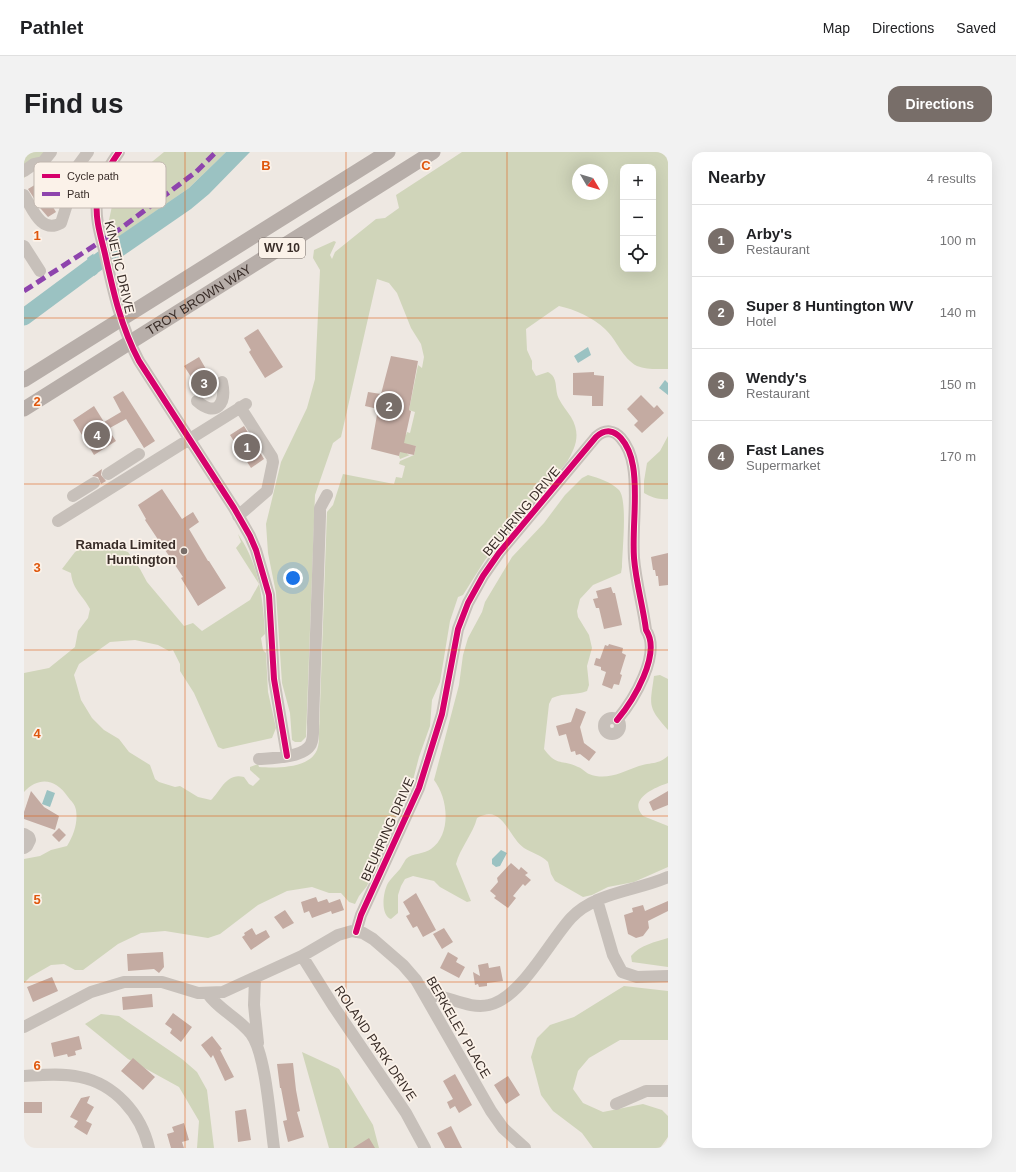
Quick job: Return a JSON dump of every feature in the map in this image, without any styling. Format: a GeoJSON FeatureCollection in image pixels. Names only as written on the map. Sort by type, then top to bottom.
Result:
{"type":"FeatureCollection","features":[{"type":"Feature","properties":{"kind":"main road","name":"TROY BROWN WAY"},"geometry":{"type":"LineString","coordinates":[[24,380],[388,152]]}},
{"type":"Feature","properties":{"kind":"main road","name":"TROY BROWN WAY"},"geometry":{"type":"LineString","coordinates":[[24,409],[433,152]]}},
{"type":"Feature","properties":{"kind":"street"},"geometry":{"type":"LineString","coordinates":[[42,162],[51,152]]}},
{"type":"Feature","properties":{"kind":"street"},"geometry":{"type":"LineString","coordinates":[[82,162],[88,152]]}},
{"type":"Feature","properties":{"kind":"street","name":"KINETIC DRIVE"},"geometry":{"type":"LineString","coordinates":[[113,162],[119,152]]}},
{"type":"Feature","properties":{"kind":"street"},"geometry":{"type":"LineString","coordinates":[[24,171],[34,164]]}},
{"type":"Feature","properties":{"kind":"street"},"geometry":{"type":"LineString","coordinates":[[24,196],[40,220],[47,226],[54,227],[61,223],[64,216],[65,208]]}},
{"type":"Feature","properties":{"kind":"street","name":"KINETIC DRIVE"},"geometry":{"type":"LineString","coordinates":[[98,208],[99,228],[112,286],[121,320],[130,343],[188,439],[238,516],[256,550],[267,587],[274,679],[287,756]]}},
{"type":"Feature","properties":{"kind":"street"},"geometry":{"type":"LineString","coordinates":[[24,246],[40,271]]}},
{"type":"Feature","properties":{"kind":"street"},"geometry":{"type":"LineString","coordinates":[[197,401],[205,408],[210,410],[219,406],[223,400],[224,393],[222,382]]}},
{"type":"Feature","properties":{"kind":"street"},"geometry":{"type":"LineString","coordinates":[[58,521],[243,406],[272,457],[273,462],[267,491],[238,516]]}},
{"type":"Feature","properties":{"kind":"street","name":"BEUHRING DRIVE"},"geometry":{"type":"LineString","coordinates":[[356,932],[361,915],[419,788],[442,714],[458,629],[468,603],[483,576],[499,553],[596,437],[604,431],[613,432],[618,435],[627,448],[634,467],[634,557],[637,587],[646,630],[650,638],[651,648],[650,657],[633,697],[617,720]]}},
{"type":"Feature","properties":{"kind":"street"},"geometry":{"type":"LineString","coordinates":[[108,474],[139,454]]}},
{"type":"Feature","properties":{"kind":"street"},"geometry":{"type":"LineString","coordinates":[[73,496],[94,483]]}},
{"type":"Feature","properties":{"kind":"street"},"geometry":{"type":"LineString","coordinates":[[259,759],[287,756],[303,752],[311,744],[320,508],[327,495]]}},
{"type":"Feature","properties":{"kind":"street"},"geometry":{"type":"LineString","coordinates":[[24,834],[29,837],[30,840],[24,848]]}},
{"type":"Feature","properties":{"kind":"street"},"geometry":{"type":"LineString","coordinates":[[424,994],[437,994],[480,1006],[499,1001],[510,994],[522,981],[572,916],[582,908],[597,900],[645,886],[668,877]]}},
{"type":"Feature","properties":{"kind":"street"},"geometry":{"type":"LineString","coordinates":[[597,900],[613,955],[622,972],[638,977],[668,976]]}},
{"type":"Feature","properties":{"kind":"street"},"geometry":{"type":"LineString","coordinates":[[24,1027],[96,990],[124,982],[162,982],[198,993],[208,994],[223,992],[302,956],[338,935],[356,932]]}},
{"type":"Feature","properties":{"kind":"street","name":"BERKELEY PLACE"},"geometry":{"type":"LineString","coordinates":[[356,932],[373,939],[403,965],[416,980],[497,1121],[525,1148]]}},
{"type":"Feature","properties":{"kind":"street","name":"ROLAND PARK DRIVE"},"geometry":{"type":"LineString","coordinates":[[302,956],[326,995],[406,1113],[424,1148]]}},
{"type":"Feature","properties":{"kind":"street"},"geometry":{"type":"LineString","coordinates":[[255,978],[254,1005],[258,1046],[274,1148]]}},
{"type":"Feature","properties":{"kind":"street"},"geometry":{"type":"LineString","coordinates":[[208,994],[216,1003],[243,1025],[258,1046]]}},
{"type":"Feature","properties":{"kind":"street"},"geometry":{"type":"LineString","coordinates":[[24,1076],[69,1075],[81,1077],[103,1086],[124,1101],[132,1110],[145,1133],[149,1148]]}},
{"type":"Feature","properties":{"kind":"street"},"geometry":{"type":"LineString","coordinates":[[616,1104],[646,1091],[668,1091]]}},
{"type":"Feature","properties":{"kind":"green space"},"geometry":{"type":"Polygon","coordinates":[[[24,152],[51,152],[41,162],[34,162],[34,168],[24,178],[24,152]]]}},
{"type":"Feature","properties":{"kind":"green space"},"geometry":{"type":"Polygon","coordinates":[[[164,152],[226,152],[189,188],[166,204],[166,162],[152,162],[164,152]]]}},
{"type":"Feature","properties":{"kind":"green space"},"geometry":{"type":"Polygon","coordinates":[[[462,152],[668,152],[668,369],[648,369],[632,363],[623,354],[609,333],[600,325],[584,314],[565,307],[559,306],[526,329],[527,350],[532,361],[532,369],[536,376],[548,372],[554,377],[559,399],[571,417],[576,429],[577,435],[575,446],[567,462],[485,560],[463,595],[458,597],[450,621],[440,682],[432,700],[430,726],[419,757],[411,788],[389,831],[367,886],[355,904],[349,902],[341,893],[329,893],[312,887],[287,891],[258,905],[220,934],[208,938],[165,931],[141,933],[118,944],[83,970],[75,970],[64,964],[51,965],[30,977],[24,983],[24,859],[40,856],[51,850],[67,846],[75,828],[76,815],[73,803],[58,786],[53,783],[41,782],[30,787],[24,792],[24,673],[49,668],[75,647],[78,631],[88,618],[90,609],[76,589],[71,573],[62,569],[75,552],[83,547],[90,548],[101,542],[105,542],[128,552],[147,582],[184,626],[193,623],[202,631],[250,600],[259,584],[236,548],[241,542],[238,534],[251,558],[259,582],[263,607],[265,634],[261,638],[263,650],[266,653],[268,692],[276,728],[272,738],[223,749],[218,747],[194,693],[180,671],[180,664],[173,650],[169,651],[158,645],[135,640],[110,642],[79,664],[74,675],[81,700],[92,718],[104,730],[119,739],[129,752],[150,765],[155,779],[159,782],[175,787],[180,786],[198,797],[211,800],[225,783],[233,777],[244,777],[249,784],[253,786],[260,779],[250,770],[250,767],[258,764],[259,767],[283,767],[300,764],[307,761],[317,750],[319,740],[327,512],[333,505],[343,474],[394,484],[396,477],[402,478],[405,466],[399,464],[400,461],[414,455],[416,446],[409,445],[407,454],[410,455],[400,459],[399,456],[404,434],[406,435],[407,432],[410,433],[415,412],[409,410],[418,365],[422,368],[424,357],[421,344],[411,328],[397,293],[389,283],[377,279],[341,437],[333,443],[315,495],[306,737],[301,742],[295,742],[292,740],[290,713],[282,683],[276,593],[268,553],[266,524],[281,462],[307,408],[315,379],[320,270],[313,258],[314,250],[334,241],[336,242],[330,255],[332,259],[335,252],[376,219],[385,218],[399,208],[396,195],[462,152]]]}},
{"type":"Feature","properties":{"kind":"green space"},"geometry":{"type":"Polygon","coordinates":[[[112,208],[160,208],[114,240],[109,220],[112,208]]]}},
{"type":"Feature","properties":{"kind":"green space"},"geometry":{"type":"Polygon","coordinates":[[[668,436],[668,499],[661,499],[644,493],[644,481],[647,463],[660,451],[668,436]]]}},
{"type":"Feature","properties":{"kind":"green space"},"geometry":{"type":"Polygon","coordinates":[[[588,475],[609,483],[619,490],[622,496],[624,527],[622,567],[621,573],[593,585],[580,599],[577,611],[578,617],[589,635],[592,648],[587,666],[589,685],[587,691],[552,698],[549,704],[544,749],[549,755],[560,762],[572,765],[589,774],[602,777],[614,775],[639,766],[657,762],[668,756],[668,783],[657,787],[645,795],[638,804],[639,810],[643,816],[668,826],[668,867],[634,882],[608,887],[592,895],[583,897],[555,881],[551,874],[548,862],[518,843],[499,818],[493,815],[486,815],[477,818],[473,830],[460,852],[456,864],[471,901],[467,902],[440,887],[434,881],[413,876],[405,879],[401,886],[398,895],[398,913],[391,919],[385,913],[384,908],[384,897],[388,883],[406,859],[428,851],[438,842],[445,825],[445,806],[439,788],[434,780],[459,685],[463,655],[468,638],[482,612],[485,602],[512,557],[544,523],[565,495],[582,478],[588,475]]]}},
{"type":"Feature","properties":{"kind":"green space"},"geometry":{"type":"Polygon","coordinates":[[[660,675],[668,679],[668,730],[656,716],[651,700],[654,676],[660,675]]]}},
{"type":"Feature","properties":{"kind":"green space"},"geometry":{"type":"Polygon","coordinates":[[[668,938],[668,967],[632,962],[631,956],[639,949],[648,944],[668,938]]]}},
{"type":"Feature","properties":{"kind":"green space"},"geometry":{"type":"Polygon","coordinates":[[[624,986],[668,991],[668,1040],[620,1040],[589,1058],[578,1071],[573,1089],[583,1103],[603,1112],[643,1104],[662,1110],[668,1116],[668,1137],[660,1148],[593,1148],[582,1133],[553,1111],[541,1095],[531,1057],[537,1038],[550,1025],[574,1017],[624,986]]]}},
{"type":"Feature","properties":{"kind":"green space"},"geometry":{"type":"Polygon","coordinates":[[[101,1014],[119,1016],[182,1059],[197,1072],[207,1090],[214,1148],[197,1148],[199,1121],[179,1087],[128,1059],[85,1024],[101,1014]]]}},
{"type":"Feature","properties":{"kind":"green space"},"geometry":{"type":"Polygon","coordinates":[[[302,1052],[339,1069],[373,1125],[379,1148],[329,1148],[302,1052]]]}},
{"type":"Feature","properties":{"kind":"water"},"geometry":{"type":"Polygon","coordinates":[[[226,152],[250,152],[209,194],[191,209],[94,276],[87,258],[160,208],[166,208],[166,204],[189,188],[226,152]]]}},
{"type":"Feature","properties":{"kind":"water"},"geometry":{"type":"Polygon","coordinates":[[[588,347],[591,355],[578,363],[574,356],[588,347]]]}},
{"type":"Feature","properties":{"kind":"water"},"geometry":{"type":"Polygon","coordinates":[[[665,380],[668,383],[668,395],[659,388],[665,380]]]}},
{"type":"Feature","properties":{"kind":"water"},"geometry":{"type":"Polygon","coordinates":[[[47,790],[55,793],[50,807],[42,804],[47,790]]]}},
{"type":"Feature","properties":{"kind":"water"},"geometry":{"type":"Polygon","coordinates":[[[501,850],[507,853],[500,866],[496,867],[492,864],[492,859],[501,850]]]}},
{"type":"Feature","properties":{"kind":"pier"},"geometry":{"type":"Polygon","coordinates":[[[113,239],[118,262],[98,276],[93,252],[113,239]]]}},
{"type":"Feature","properties":{"kind":"building"},"geometry":{"type":"Polygon","coordinates":[[[34,185],[34,198],[28,189],[34,185]]]}},
{"type":"Feature","properties":{"kind":"building"},"geometry":{"type":"Polygon","coordinates":[[[54,208],[56,212],[48,217],[41,209],[54,208]]]}},
{"type":"Feature","properties":{"kind":"building"},"geometry":{"type":"Polygon","coordinates":[[[258,329],[283,367],[265,378],[249,352],[251,350],[244,338],[258,329]]]}},
{"type":"Feature","properties":{"kind":"building"},"geometry":{"type":"Polygon","coordinates":[[[391,356],[418,361],[409,410],[411,411],[404,443],[416,446],[414,455],[400,452],[399,456],[371,449],[378,409],[365,406],[368,392],[381,394],[391,356]]]}},
{"type":"Feature","properties":{"kind":"building"},"geometry":{"type":"Polygon","coordinates":[[[199,357],[210,376],[209,377],[215,389],[204,397],[184,366],[199,357]]]}},
{"type":"Feature","properties":{"kind":"building"},"geometry":{"type":"Polygon","coordinates":[[[594,372],[594,375],[604,376],[603,406],[592,406],[592,396],[573,395],[573,373],[594,372]]]}},
{"type":"Feature","properties":{"kind":"building"},"geometry":{"type":"Polygon","coordinates":[[[123,391],[155,441],[144,448],[126,419],[108,429],[116,441],[94,455],[73,420],[94,406],[104,422],[121,412],[113,397],[123,391]]]}},
{"type":"Feature","properties":{"kind":"building"},"geometry":{"type":"Polygon","coordinates":[[[641,395],[654,408],[657,405],[664,413],[642,433],[634,425],[638,421],[627,409],[641,395]]]}},
{"type":"Feature","properties":{"kind":"building"},"geometry":{"type":"Polygon","coordinates":[[[244,426],[264,459],[251,468],[230,435],[244,426]]]}},
{"type":"Feature","properties":{"kind":"building"},"geometry":{"type":"Polygon","coordinates":[[[102,469],[101,475],[106,481],[101,484],[98,477],[92,476],[102,469]]]}},
{"type":"Feature","properties":{"kind":"building","name":"Ramada Limited Huntington"},"geometry":{"type":"Polygon","coordinates":[[[162,489],[182,519],[193,512],[199,522],[189,529],[226,588],[198,606],[181,578],[183,577],[145,520],[146,519],[138,505],[162,489]]]}},
{"type":"Feature","properties":{"kind":"building"},"geometry":{"type":"Polygon","coordinates":[[[668,553],[668,585],[659,586],[658,576],[656,576],[655,570],[653,570],[651,557],[668,553]]]}},
{"type":"Feature","properties":{"kind":"building"},"geometry":{"type":"Polygon","coordinates":[[[611,587],[613,593],[615,593],[622,625],[604,629],[599,608],[596,608],[593,599],[598,598],[596,591],[611,587]]]}},
{"type":"Feature","properties":{"kind":"building"},"geometry":{"type":"Polygon","coordinates":[[[609,644],[623,648],[622,653],[626,655],[620,674],[622,675],[619,685],[614,684],[612,689],[602,685],[606,672],[601,670],[601,667],[594,665],[596,658],[600,659],[605,645],[608,646],[609,644]]]}},
{"type":"Feature","properties":{"kind":"building"},"geometry":{"type":"Polygon","coordinates":[[[576,708],[586,712],[580,727],[584,743],[596,752],[589,761],[580,754],[576,755],[575,751],[571,752],[566,734],[559,736],[556,726],[571,722],[576,708]]]}},
{"type":"Feature","properties":{"kind":"building"},"geometry":{"type":"Polygon","coordinates":[[[31,791],[44,807],[59,816],[55,830],[24,819],[24,812],[31,791]]]}},
{"type":"Feature","properties":{"kind":"building"},"geometry":{"type":"Polygon","coordinates":[[[668,791],[668,805],[653,811],[649,802],[668,791]]]}},
{"type":"Feature","properties":{"kind":"building"},"geometry":{"type":"Polygon","coordinates":[[[59,828],[66,835],[59,842],[52,835],[59,828]]]}},
{"type":"Feature","properties":{"kind":"building"},"geometry":{"type":"Polygon","coordinates":[[[511,863],[519,870],[521,867],[528,873],[525,875],[531,880],[525,886],[523,884],[513,896],[516,898],[508,908],[494,898],[496,896],[490,891],[498,882],[497,878],[511,863]]]}},
{"type":"Feature","properties":{"kind":"building"},"geometry":{"type":"Polygon","coordinates":[[[416,893],[436,930],[423,937],[417,926],[413,928],[406,916],[410,914],[403,902],[416,893]]]}},
{"type":"Feature","properties":{"kind":"building"},"geometry":{"type":"Polygon","coordinates":[[[316,897],[318,902],[327,899],[329,903],[340,899],[344,910],[332,914],[331,911],[312,918],[309,911],[304,913],[301,902],[316,897]]]}},
{"type":"Feature","properties":{"kind":"building"},"geometry":{"type":"Polygon","coordinates":[[[668,901],[668,911],[648,921],[649,928],[643,936],[636,938],[628,934],[624,915],[633,912],[632,908],[643,905],[645,911],[668,901]]]}},
{"type":"Feature","properties":{"kind":"building"},"geometry":{"type":"Polygon","coordinates":[[[285,910],[294,923],[283,929],[274,917],[285,910]]]}},
{"type":"Feature","properties":{"kind":"building"},"geometry":{"type":"Polygon","coordinates":[[[252,928],[256,935],[266,930],[270,937],[251,950],[242,937],[245,935],[244,933],[252,928]]]}},
{"type":"Feature","properties":{"kind":"building"},"geometry":{"type":"Polygon","coordinates":[[[444,928],[453,942],[442,949],[433,934],[444,928]]]}},
{"type":"Feature","properties":{"kind":"building"},"geometry":{"type":"Polygon","coordinates":[[[163,952],[164,967],[159,973],[154,969],[128,971],[127,954],[163,952]]]}},
{"type":"Feature","properties":{"kind":"building"},"geometry":{"type":"Polygon","coordinates":[[[448,952],[458,958],[456,962],[465,967],[459,978],[440,968],[448,952]]]}},
{"type":"Feature","properties":{"kind":"building"},"geometry":{"type":"Polygon","coordinates":[[[488,963],[489,968],[500,966],[503,981],[487,983],[487,986],[479,987],[478,984],[475,985],[473,972],[480,976],[478,965],[488,963]]]}},
{"type":"Feature","properties":{"kind":"building"},"geometry":{"type":"Polygon","coordinates":[[[52,977],[58,991],[33,1002],[27,987],[52,977]]]}},
{"type":"Feature","properties":{"kind":"building"},"geometry":{"type":"Polygon","coordinates":[[[152,994],[153,1007],[123,1010],[122,997],[152,994]]]}},
{"type":"Feature","properties":{"kind":"building"},"geometry":{"type":"Polygon","coordinates":[[[173,1013],[192,1027],[181,1042],[170,1033],[172,1029],[165,1024],[173,1013]]]}},
{"type":"Feature","properties":{"kind":"building"},"geometry":{"type":"Polygon","coordinates":[[[79,1036],[82,1049],[75,1051],[76,1055],[68,1057],[67,1054],[54,1057],[51,1043],[79,1036]]]}},
{"type":"Feature","properties":{"kind":"building"},"geometry":{"type":"Polygon","coordinates":[[[212,1036],[222,1049],[220,1050],[234,1077],[225,1081],[213,1055],[211,1058],[201,1045],[212,1036]]]}},
{"type":"Feature","properties":{"kind":"building"},"geometry":{"type":"Polygon","coordinates":[[[133,1058],[155,1077],[143,1090],[121,1071],[133,1058]]]}},
{"type":"Feature","properties":{"kind":"building"},"geometry":{"type":"Polygon","coordinates":[[[293,1063],[300,1111],[297,1112],[304,1137],[288,1142],[283,1121],[287,1120],[280,1088],[277,1064],[293,1063]]]}},
{"type":"Feature","properties":{"kind":"building"},"geometry":{"type":"Polygon","coordinates":[[[455,1074],[472,1105],[459,1113],[455,1106],[450,1109],[447,1102],[453,1099],[443,1081],[455,1074]]]}},
{"type":"Feature","properties":{"kind":"building"},"geometry":{"type":"Polygon","coordinates":[[[508,1076],[520,1095],[506,1104],[494,1085],[508,1076]]]}},
{"type":"Feature","properties":{"kind":"building"},"geometry":{"type":"Polygon","coordinates":[[[90,1096],[87,1103],[94,1107],[86,1121],[92,1124],[87,1135],[74,1127],[78,1121],[70,1117],[81,1098],[90,1096]]]}},
{"type":"Feature","properties":{"kind":"building"},"geometry":{"type":"Polygon","coordinates":[[[24,1102],[42,1102],[42,1113],[24,1113],[24,1102]]]}},
{"type":"Feature","properties":{"kind":"building"},"geometry":{"type":"Polygon","coordinates":[[[246,1109],[251,1140],[238,1142],[235,1111],[246,1109]]]}},
{"type":"Feature","properties":{"kind":"building"},"geometry":{"type":"Polygon","coordinates":[[[184,1123],[189,1140],[182,1142],[184,1148],[171,1148],[167,1134],[174,1132],[172,1127],[184,1123]]]}},
{"type":"Feature","properties":{"kind":"building"},"geometry":{"type":"Polygon","coordinates":[[[451,1126],[462,1148],[445,1148],[437,1133],[451,1126]]]}},
{"type":"Feature","properties":{"kind":"building"},"geometry":{"type":"Polygon","coordinates":[[[369,1138],[375,1148],[353,1148],[369,1138]]]}},
{"type":"Feature","properties":{"kind":"waterway"},"geometry":{"type":"LineString","coordinates":[[24,317],[109,254]]}},
{"type":"Feature","properties":{"kind":"marked path"},"geometry":{"type":"LineString","coordinates":[[166,194],[196,172],[216,152]]}},
{"type":"Feature","properties":{"kind":"marked path"},"geometry":{"type":"LineString","coordinates":[[24,291],[120,229],[148,208]]}},
{"type":"Feature","properties":{"kind":"cycle path"},"geometry":{"type":"LineString","coordinates":[[113,162],[119,152]]}},
{"type":"Feature","properties":{"kind":"cycle path"},"geometry":{"type":"LineString","coordinates":[[97,208],[99,228],[118,309],[127,335],[139,361],[234,508],[256,550],[269,595],[274,679],[287,756]]}},
{"type":"Feature","properties":{"kind":"cycle path"},"geometry":{"type":"LineString","coordinates":[[356,932],[361,915],[419,788],[442,714],[458,629],[468,603],[483,576],[499,553],[596,437],[603,432],[610,431],[621,438],[625,444],[629,451],[633,466],[635,488],[634,558],[646,630],[650,640],[650,652],[644,677],[631,701],[617,720]]}},
{"type":"Feature","properties":{"kind":"place","name":"Wendy's"},"geometry":{"type":"Point","coordinates":[204,383]}},
{"type":"Feature","properties":{"kind":"place","name":"Super 8 Huntington WV"},"geometry":{"type":"Point","coordinates":[389,406]}},
{"type":"Feature","properties":{"kind":"place","name":"Fast Lanes"},"geometry":{"type":"Point","coordinates":[97,435]}},
{"type":"Feature","properties":{"kind":"place","name":"Arby's"},"geometry":{"type":"Point","coordinates":[247,447]}},
{"type":"Feature","properties":{"kind":"place","name":"Ramada Limited Huntington"},"geometry":{"type":"Point","coordinates":[184,551]}}]}
